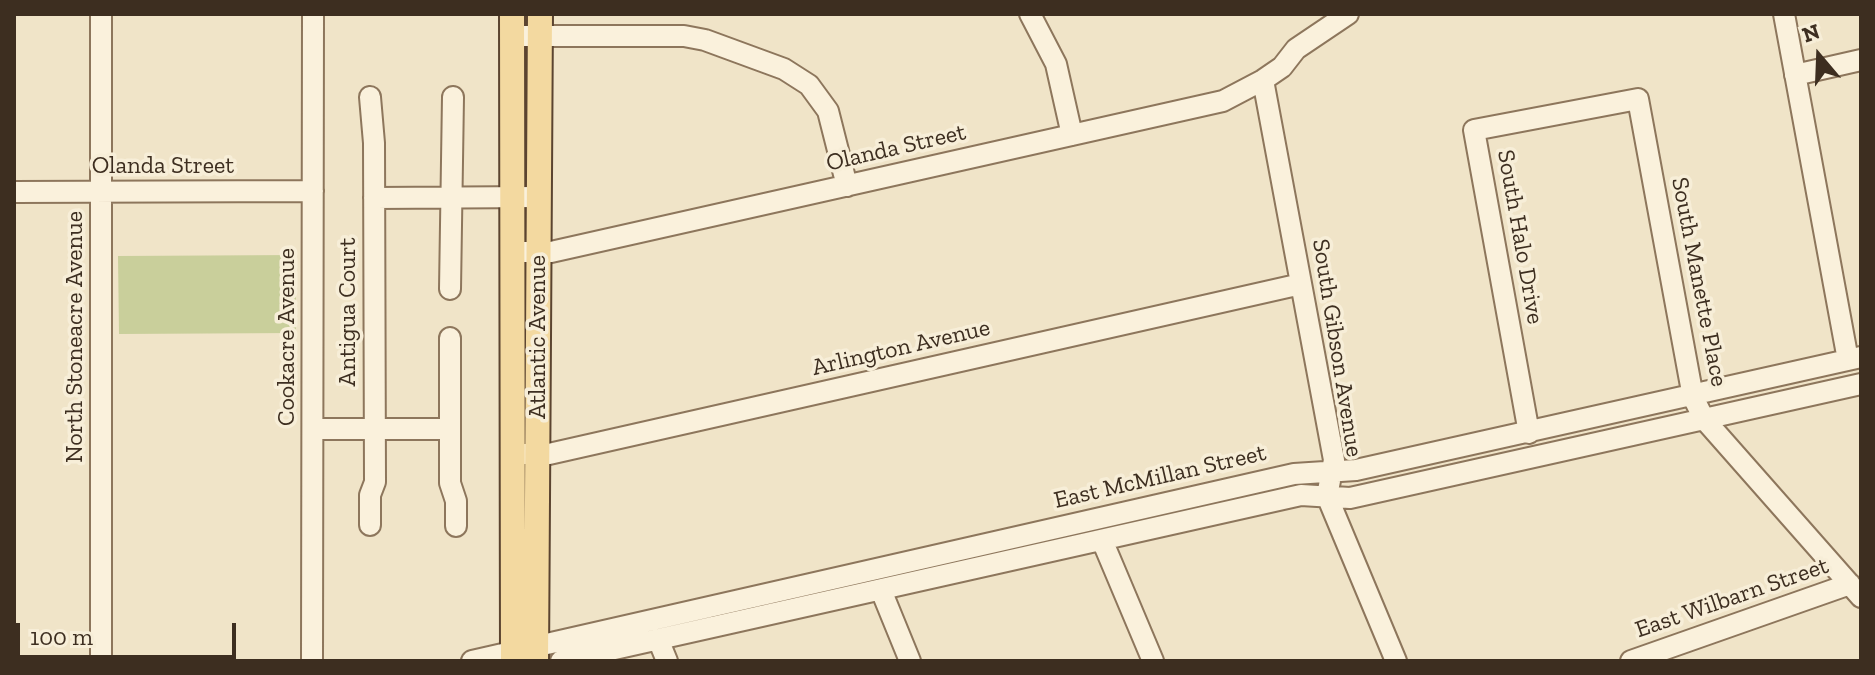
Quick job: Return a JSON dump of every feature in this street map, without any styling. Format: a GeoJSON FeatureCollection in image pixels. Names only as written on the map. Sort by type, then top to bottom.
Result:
{"type":"FeatureCollection","features":[{"type":"Feature","properties":{"kind":"main road","name":"Atlantic Avenue"},"geometry":{"type":"LineString","coordinates":[[512,25],[512,656]]}},
{"type":"Feature","properties":{"kind":"main road","name":"Atlantic Avenue"},"geometry":{"type":"LineString","coordinates":[[536,653],[540,25]]}},
{"type":"Feature","properties":{"kind":"street","name":"North Stoneacre Avenue"},"geometry":{"type":"LineString","coordinates":[[101,14],[101,661]]}},
{"type":"Feature","properties":{"kind":"street","name":"Cookacre Avenue"},"geometry":{"type":"LineString","coordinates":[[312,661],[313,14]]}},
{"type":"Feature","properties":{"kind":"street"},"geometry":{"type":"LineString","coordinates":[[1030,14],[1043,33],[1056,64],[1072,135]]}},
{"type":"Feature","properties":{"kind":"street"},"geometry":{"type":"LineString","coordinates":[[1310,14],[1332,32]]}},
{"type":"Feature","properties":{"kind":"street"},"geometry":{"type":"LineString","coordinates":[[1784,14],[1854,359]]}},
{"type":"Feature","properties":{"kind":"street","name":"Olanda Street"},"geometry":{"type":"LineString","coordinates":[[512,252],[538,252],[1223,101],[1282,67],[1296,49],[1332,32],[1356,16]]}},
{"type":"Feature","properties":{"kind":"street"},"geometry":{"type":"LineString","coordinates":[[512,25],[694,37],[797,76],[817,93],[828,111],[847,186]]}},
{"type":"Feature","properties":{"kind":"street"},"geometry":{"type":"LineString","coordinates":[[1795,75],[1861,60]]}},
{"type":"Feature","properties":{"kind":"street","name":"South Gibson Avenue"},"geometry":{"type":"LineString","coordinates":[[1263,80],[1334,460],[1327,496]]}},
{"type":"Feature","properties":{"kind":"street","name":"Antigua Court"},"geometry":{"type":"LineString","coordinates":[[370,97],[374,198],[374,429],[370,525]]}},
{"type":"Feature","properties":{"kind":"street"},"geometry":{"type":"LineString","coordinates":[[450,289],[449,198],[453,97]]}},
{"type":"Feature","properties":{"kind":"street","name":"South Manette Place"},"geometry":{"type":"LineString","coordinates":[[1553,115],[1638,99],[1693,397],[1704,419],[1856,591]]}},
{"type":"Feature","properties":{"kind":"street","name":"South Halo Drive"},"geometry":{"type":"LineString","coordinates":[[1529,433],[1474,130],[1553,115]]}},
{"type":"Feature","properties":{"kind":"street","name":"Olanda Street"},"geometry":{"type":"LineString","coordinates":[[14,192],[313,191]]}},
{"type":"Feature","properties":{"kind":"street"},"geometry":{"type":"LineString","coordinates":[[374,198],[539,197]]}},
{"type":"Feature","properties":{"kind":"street","name":"Arlington Avenue"},"geometry":{"type":"LineString","coordinates":[[512,454],[537,454],[1301,284]]}},
{"type":"Feature","properties":{"kind":"street"},"geometry":{"type":"LineString","coordinates":[[450,338],[450,483],[456,501],[456,526]]}},
{"type":"Feature","properties":{"kind":"street","name":"East McMillan Street"},"geometry":{"type":"LineString","coordinates":[[472,661],[536,653],[1294,474],[1356,470],[1854,359]]}},
{"type":"Feature","properties":{"kind":"street","name":"East McMillan Street"},"geometry":{"type":"LineString","coordinates":[[561,661],[1301,495],[1350,498],[1861,384]]}},
{"type":"Feature","properties":{"kind":"street"},"geometry":{"type":"LineString","coordinates":[[313,429],[450,429]]}},
{"type":"Feature","properties":{"kind":"street"},"geometry":{"type":"LineString","coordinates":[[1327,496],[1396,661]]}},
{"type":"Feature","properties":{"kind":"street"},"geometry":{"type":"LineString","coordinates":[[1102,540],[1153,661]]}},
{"type":"Feature","properties":{"kind":"street"},"geometry":{"type":"LineString","coordinates":[[881,590],[910,661]]}},
{"type":"Feature","properties":{"kind":"street","name":"East Wilbarn Street"},"geometry":{"type":"LineString","coordinates":[[1631,661],[1856,591]]}},
{"type":"Feature","properties":{"kind":"street"},"geometry":{"type":"LineString","coordinates":[[658,639],[667,661]]}},
{"type":"Feature","properties":{"kind":"green space"},"geometry":{"type":"Polygon","coordinates":[[[296,255],[296,333],[119,334],[118,256],[296,255]]]}}]}
